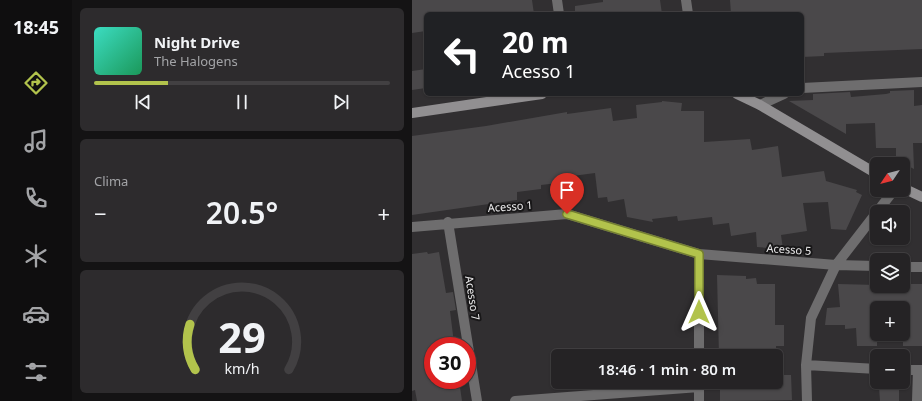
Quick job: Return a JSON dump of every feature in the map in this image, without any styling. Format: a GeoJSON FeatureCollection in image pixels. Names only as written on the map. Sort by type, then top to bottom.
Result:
{"type":"FeatureCollection","features":[{"type":"Feature","properties":{"kind":"street"},"geometry":{"type":"LineString","coordinates":[[557,0],[559,12]]}},
{"type":"Feature","properties":{"kind":"street"},"geometry":{"type":"LineString","coordinates":[[686,0],[688,12]]}},
{"type":"Feature","properties":{"kind":"street"},"geometry":{"type":"LineString","coordinates":[[804,88],[922,82]]}},
{"type":"Feature","properties":{"kind":"street"},"geometry":{"type":"LineString","coordinates":[[412,113],[528,96]]}},
{"type":"Feature","properties":{"kind":"street"},"geometry":{"type":"LineString","coordinates":[[741,96],[760,105],[870,170]]}},
{"type":"Feature","properties":{"kind":"street"},"geometry":{"type":"LineString","coordinates":[[760,105],[780,96]]}},
{"type":"Feature","properties":{"kind":"street"},"geometry":{"type":"LineString","coordinates":[[910,191],[922,197]]}},
{"type":"Feature","properties":{"kind":"street"},"geometry":{"type":"LineString","coordinates":[[807,401],[806,365],[812,318],[836,265],[889,197]]}},
{"type":"Feature","properties":{"kind":"street","name":"Acesso 1"},"geometry":{"type":"LineString","coordinates":[[412,227],[448,222],[567,214],[699,254]]}},
{"type":"Feature","properties":{"kind":"street","name":"Acesso 7"},"geometry":{"type":"LineString","coordinates":[[448,222],[477,401]]}},
{"type":"Feature","properties":{"kind":"street"},"geometry":{"type":"LineString","coordinates":[[699,254],[699,349]]}},
{"type":"Feature","properties":{"kind":"street","name":"Acesso 5"},"geometry":{"type":"LineString","coordinates":[[699,254],[836,265],[870,266]]}},
{"type":"Feature","properties":{"kind":"street"},"geometry":{"type":"LineString","coordinates":[[910,266],[922,267]]}},
{"type":"Feature","properties":{"kind":"street"},"geometry":{"type":"LineString","coordinates":[[806,365],[870,368]]}},
{"type":"Feature","properties":{"kind":"street"},"geometry":{"type":"LineString","coordinates":[[917,401],[920,370]]}},
{"type":"Feature","properties":{"kind":"street"},"geometry":{"type":"LineString","coordinates":[[515,401],[653,389]]}},
{"type":"Feature","properties":{"kind":"street"},"geometry":{"type":"LineString","coordinates":[[699,389],[699,401]]}},
{"type":"Feature","properties":{"kind":"building"},"geometry":{"type":"Polygon","coordinates":[[[412,0],[532,0],[534,12],[424,12],[424,31],[412,33],[412,0]]]}},
{"type":"Feature","properties":{"kind":"building"},"geometry":{"type":"Polygon","coordinates":[[[603,0],[660,0],[662,12],[575,12],[575,6],[603,2],[603,0]]]}},
{"type":"Feature","properties":{"kind":"building"},"geometry":{"type":"Polygon","coordinates":[[[730,0],[922,0],[922,49],[824,53],[824,56],[804,57],[804,12],[731,12],[730,0]]]}},
{"type":"Feature","properties":{"kind":"building"},"geometry":{"type":"Polygon","coordinates":[[[424,69],[424,88],[412,90],[412,71],[424,69]]]}},
{"type":"Feature","properties":{"kind":"building"},"geometry":{"type":"Polygon","coordinates":[[[914,90],[914,106],[922,105],[922,143],[913,143],[914,169],[910,167],[910,157],[896,157],[896,148],[876,148],[875,123],[846,124],[846,134],[789,101],[813,100],[813,94],[850,92],[851,97],[886,94],[890,93],[890,91],[914,90]]]}},
{"type":"Feature","properties":{"kind":"building"},"geometry":{"type":"Polygon","coordinates":[[[662,101],[682,103],[681,111],[704,111],[704,142],[750,139],[752,150],[778,146],[782,177],[824,171],[826,181],[857,190],[856,192],[862,195],[846,230],[831,229],[828,202],[803,203],[807,231],[781,235],[783,249],[757,247],[756,232],[731,236],[729,223],[713,225],[712,217],[678,221],[677,216],[652,219],[653,222],[627,217],[624,199],[608,202],[607,197],[598,198],[595,173],[565,177],[566,182],[541,185],[541,189],[517,192],[517,200],[412,215],[412,136],[486,126],[567,112],[567,114],[611,108],[613,121],[637,118],[636,105],[662,101]]]}},
{"type":"Feature","properties":{"kind":"building"},"geometry":{"type":"Polygon","coordinates":[[[439,252],[446,293],[453,292],[456,310],[450,311],[453,337],[424,337],[424,389],[460,389],[462,401],[417,401],[415,390],[412,391],[412,254],[439,252]]]}},
{"type":"Feature","properties":{"kind":"building"},"geometry":{"type":"Polygon","coordinates":[[[717,275],[746,276],[746,279],[756,278],[757,284],[775,284],[775,325],[784,325],[784,346],[776,346],[776,349],[719,349],[717,275]]]}},
{"type":"Feature","properties":{"kind":"building"},"geometry":{"type":"Polygon","coordinates":[[[838,284],[870,285],[870,293],[910,293],[910,284],[922,284],[922,346],[903,346],[903,341],[910,341],[910,301],[870,301],[870,341],[877,341],[877,346],[857,346],[856,328],[845,329],[845,325],[825,325],[827,308],[840,307],[838,284]]]}},
{"type":"Feature","properties":{"kind":"building"},"geometry":{"type":"Polygon","coordinates":[[[783,375],[791,375],[792,400],[720,401],[720,389],[783,389],[783,375]]]}},
{"type":"Feature","properties":{"kind":"building"},"geometry":{"type":"Polygon","coordinates":[[[879,389],[899,389],[899,401],[880,401],[879,389]]]}},
{"type":"Feature","properties":{"kind":"route"},"geometry":{"type":"LineString","coordinates":[[567,214],[699,254],[699,312]]}}]}
